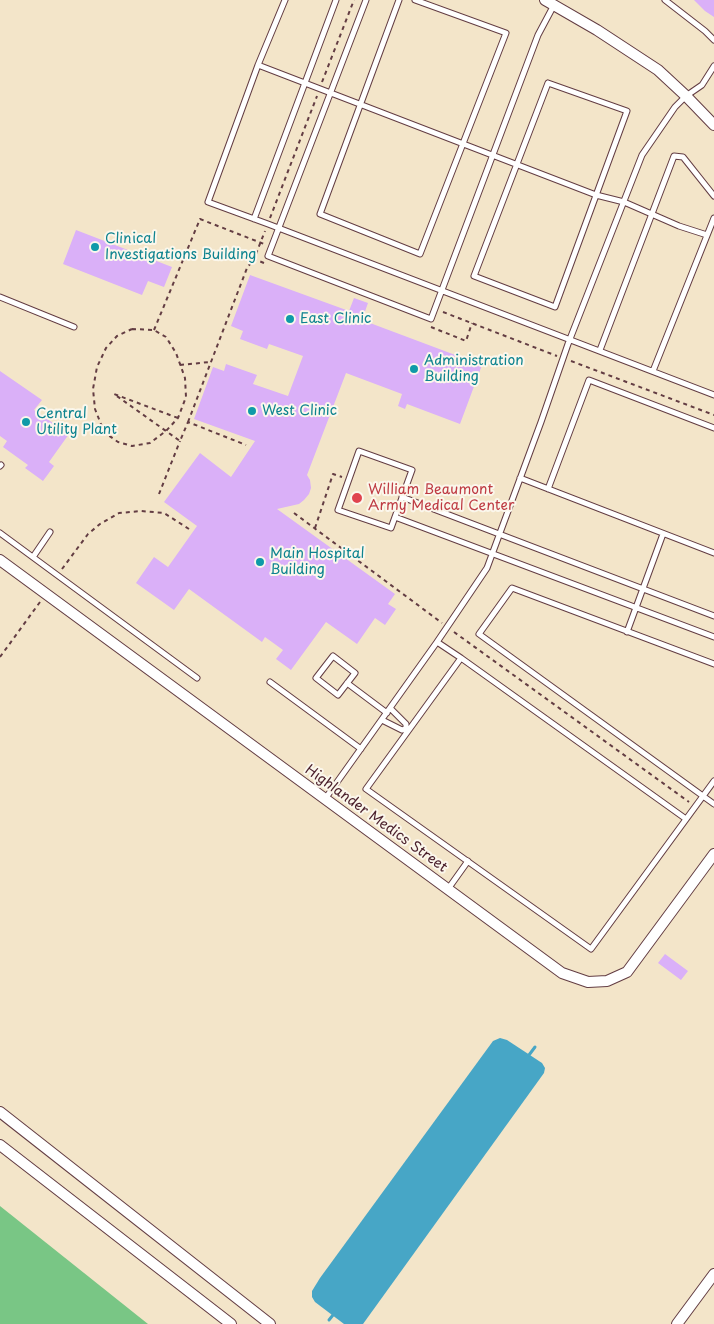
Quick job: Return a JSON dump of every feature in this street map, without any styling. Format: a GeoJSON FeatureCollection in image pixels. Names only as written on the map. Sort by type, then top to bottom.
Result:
{"type":"FeatureCollection","features":[{"type":"Feature","properties":{"kind":"street"},"geometry":{"type":"LineString","coordinates":[[549,2],[597,30],[658,70],[714,125]]}},
{"type":"Feature","properties":{"kind":"street","name":"Highlander Medics Street"},"geometry":{"type":"LineString","coordinates":[[0,560],[562,973],[588,982],[607,981],[627,972],[714,854]]}},
{"type":"Feature","properties":{"kind":"street"},"geometry":{"type":"LineString","coordinates":[[0,1112],[270,1324]]}},
{"type":"Feature","properties":{"kind":"street"},"geometry":{"type":"LineString","coordinates":[[0,1145],[230,1324]]}},
{"type":"Feature","properties":{"kind":"street"},"geometry":{"type":"LineString","coordinates":[[677,1324],[714,1274]]}},
{"type":"Feature","properties":{"kind":"lane"},"geometry":{"type":"LineString","coordinates":[[285,0],[258,65],[208,202],[714,395]]}},
{"type":"Feature","properties":{"kind":"lane"},"geometry":{"type":"LineString","coordinates":[[254,219],[336,0]]}},
{"type":"Feature","properties":{"kind":"lane"},"geometry":{"type":"LineString","coordinates":[[366,0],[268,256],[431,319],[549,2]]}},
{"type":"Feature","properties":{"kind":"lane"},"geometry":{"type":"LineString","coordinates":[[399,0],[320,214],[420,254],[506,33],[415,0]]}},
{"type":"Feature","properties":{"kind":"lane"},"geometry":{"type":"LineString","coordinates":[[665,0],[705,30],[714,40]]}},
{"type":"Feature","properties":{"kind":"lane"},"geometry":{"type":"LineString","coordinates":[[258,65],[596,195],[624,202],[679,226],[707,235]]}},
{"type":"Feature","properties":{"kind":"lane"},"geometry":{"type":"LineString","coordinates":[[326,799],[487,568],[570,339],[642,155],[675,107],[686,96],[702,85],[714,66]]}},
{"type":"Feature","properties":{"kind":"lane"},"geometry":{"type":"LineString","coordinates":[[548,83],[627,111],[555,307],[474,276],[517,164],[548,83]]}},
{"type":"Feature","properties":{"kind":"lane"},"geometry":{"type":"LineString","coordinates":[[600,350],[674,156],[683,157],[714,196]]}},
{"type":"Feature","properties":{"kind":"lane"},"geometry":{"type":"LineString","coordinates":[[653,371],[714,218]]}},
{"type":"Feature","properties":{"kind":"lane"},"geometry":{"type":"LineString","coordinates":[[0,297],[74,327]]}},
{"type":"Feature","properties":{"kind":"lane"},"geometry":{"type":"LineString","coordinates":[[548,489],[589,380],[714,428]]}},
{"type":"Feature","properties":{"kind":"lane"},"geometry":{"type":"LineString","coordinates":[[359,451],[412,470],[402,497],[391,528],[338,510],[359,451]]}},
{"type":"Feature","properties":{"kind":"lane"},"geometry":{"type":"LineString","coordinates":[[520,478],[714,553]]}},
{"type":"Feature","properties":{"kind":"lane"},"geometry":{"type":"LineString","coordinates":[[402,497],[714,616]]}},
{"type":"Feature","properties":{"kind":"lane"},"geometry":{"type":"LineString","coordinates":[[395,517],[714,637]]}},
{"type":"Feature","properties":{"kind":"lane"},"geometry":{"type":"LineString","coordinates":[[33,557],[50,532]]}},
{"type":"Feature","properties":{"kind":"lane"},"geometry":{"type":"LineString","coordinates":[[0,533],[197,678]]}},
{"type":"Feature","properties":{"kind":"lane"},"geometry":{"type":"LineString","coordinates":[[627,632],[663,534]]}},
{"type":"Feature","properties":{"kind":"lane"},"geometry":{"type":"LineString","coordinates":[[714,664],[512,588],[479,634],[714,804]]}},
{"type":"Feature","properties":{"kind":"lane"},"geometry":{"type":"LineString","coordinates":[[437,642],[686,819]]}},
{"type":"Feature","properties":{"kind":"lane"},"geometry":{"type":"LineString","coordinates":[[333,656],[355,672],[347,683],[338,695],[316,678],[333,656]]}},
{"type":"Feature","properties":{"kind":"lane"},"geometry":{"type":"LineString","coordinates":[[461,658],[366,789],[591,949],[714,781]]}},
{"type":"Feature","properties":{"kind":"lane"},"geometry":{"type":"LineString","coordinates":[[270,682],[362,748]]}},
{"type":"Feature","properties":{"kind":"lane"},"geometry":{"type":"LineString","coordinates":[[347,683],[406,724],[407,730]]}},
{"type":"Feature","properties":{"kind":"lane"},"geometry":{"type":"LineString","coordinates":[[382,720],[402,730],[407,730]]}},
{"type":"Feature","properties":{"kind":"lane"},"geometry":{"type":"LineString","coordinates":[[448,889],[468,861]]}},
{"type":"Feature","properties":{"kind":"path"},"geometry":{"type":"LineString","coordinates":[[154,330],[200,219],[271,247]]}},
{"type":"Feature","properties":{"kind":"path"},"geometry":{"type":"LineString","coordinates":[[159,494],[247,268],[254,259]]}},
{"type":"Feature","properties":{"kind":"path"},"geometry":{"type":"LineString","coordinates":[[434,309],[714,415]]}},
{"type":"Feature","properties":{"kind":"path"},"geometry":{"type":"LineString","coordinates":[[132,329],[154,330],[166,337],[176,353],[185,378],[186,397],[178,418],[166,432],[150,443],[132,446],[118,442],[104,432],[95,409],[93,389],[95,374],[106,348],[117,336],[132,329]]}},
{"type":"Feature","properties":{"kind":"path"},"geometry":{"type":"LineString","coordinates":[[180,365],[210,362]]}},
{"type":"Feature","properties":{"kind":"path"},"geometry":{"type":"LineString","coordinates":[[178,418],[114,394],[180,440]]}},
{"type":"Feature","properties":{"kind":"path"},"geometry":{"type":"LineString","coordinates":[[188,422],[246,445]]}},
{"type":"Feature","properties":{"kind":"path"},"geometry":{"type":"LineString","coordinates":[[315,528],[333,474],[349,479]]}},
{"type":"Feature","properties":{"kind":"path"},"geometry":{"type":"LineString","coordinates":[[58,576],[88,534],[100,524],[119,513],[141,511],[164,513],[189,529]]}},
{"type":"Feature","properties":{"kind":"path"},"geometry":{"type":"LineString","coordinates":[[294,513],[447,627],[689,802]]}},
{"type":"Feature","properties":{"kind":"path"},"geometry":{"type":"LineString","coordinates":[[0,657],[46,594]]}},
{"type":"Feature","properties":{"kind":"green space"},"geometry":{"type":"Polygon","coordinates":[[[0,1206],[148,1324],[0,1324],[0,1206]]]}},
{"type":"Feature","properties":{"kind":"water"},"geometry":{"type":"Polygon","coordinates":[[[500,1038],[507,1040],[542,1063],[545,1068],[544,1073],[363,1324],[344,1324],[315,1302],[312,1297],[312,1291],[493,1041],[500,1038]]]}},
{"type":"Feature","properties":{"kind":"building"},"geometry":{"type":"Polygon","coordinates":[[[694,0],[714,0],[714,17],[705,11],[694,0]]]}},
{"type":"Feature","properties":{"kind":"building","name":"Clinical Investigations Building"},"geometry":{"type":"Polygon","coordinates":[[[76,230],[172,267],[164,287],[148,281],[142,295],[63,264],[76,230]]]}},
{"type":"Feature","properties":{"kind":"building"},"geometry":{"type":"Polygon","coordinates":[[[250,275],[349,311],[354,298],[368,303],[362,320],[482,365],[460,424],[407,404],[405,409],[398,406],[402,394],[346,373],[307,475],[311,488],[309,494],[299,504],[277,509],[395,594],[388,604],[396,609],[385,625],[375,618],[357,644],[326,622],[291,670],[276,659],[283,650],[265,637],[262,642],[189,589],[174,610],[136,583],[154,557],[168,567],[197,526],[164,502],[200,453],[231,477],[255,441],[194,419],[213,367],[224,371],[226,364],[257,375],[253,384],[288,396],[303,356],[269,344],[267,349],[240,339],[243,331],[231,326],[250,275]]]}},
{"type":"Feature","properties":{"kind":"building","name":"Central Utility Plant"},"geometry":{"type":"Polygon","coordinates":[[[0,371],[42,400],[34,410],[69,434],[49,462],[54,466],[43,481],[25,468],[28,465],[3,447],[7,441],[0,436],[0,371]]]}},
{"type":"Feature","properties":{"kind":"building"},"geometry":{"type":"Polygon","coordinates":[[[665,954],[688,971],[681,980],[658,963],[665,954]]]}},
{"type":"Feature","properties":{"kind":"waterway"},"geometry":{"type":"LineString","coordinates":[[529,1055],[535,1047]]}},
{"type":"Feature","properties":{"kind":"waterway"},"geometry":{"type":"LineString","coordinates":[[329,1320],[333,1315]]}},
{"type":"Feature","properties":{"kind":"place","name":"Clinical Investigations Building"},"geometry":{"type":"Point","coordinates":[95,247]}},
{"type":"Feature","properties":{"kind":"place","name":"East Clinic"},"geometry":{"type":"Point","coordinates":[290,319]}},
{"type":"Feature","properties":{"kind":"place","name":"Administration Building"},"geometry":{"type":"Point","coordinates":[414,369]}},
{"type":"Feature","properties":{"kind":"place","name":"West Clinic"},"geometry":{"type":"Point","coordinates":[252,411]}},
{"type":"Feature","properties":{"kind":"place","name":"Central Utility Plant"},"geometry":{"type":"Point","coordinates":[26,422]}},
{"type":"Feature","properties":{"kind":"place","name":"William Beaumont Army Medical Center"},"geometry":{"type":"Point","coordinates":[357,498]}},
{"type":"Feature","properties":{"kind":"place","name":"Main Hospital Building"},"geometry":{"type":"Point","coordinates":[260,562]}}]}
